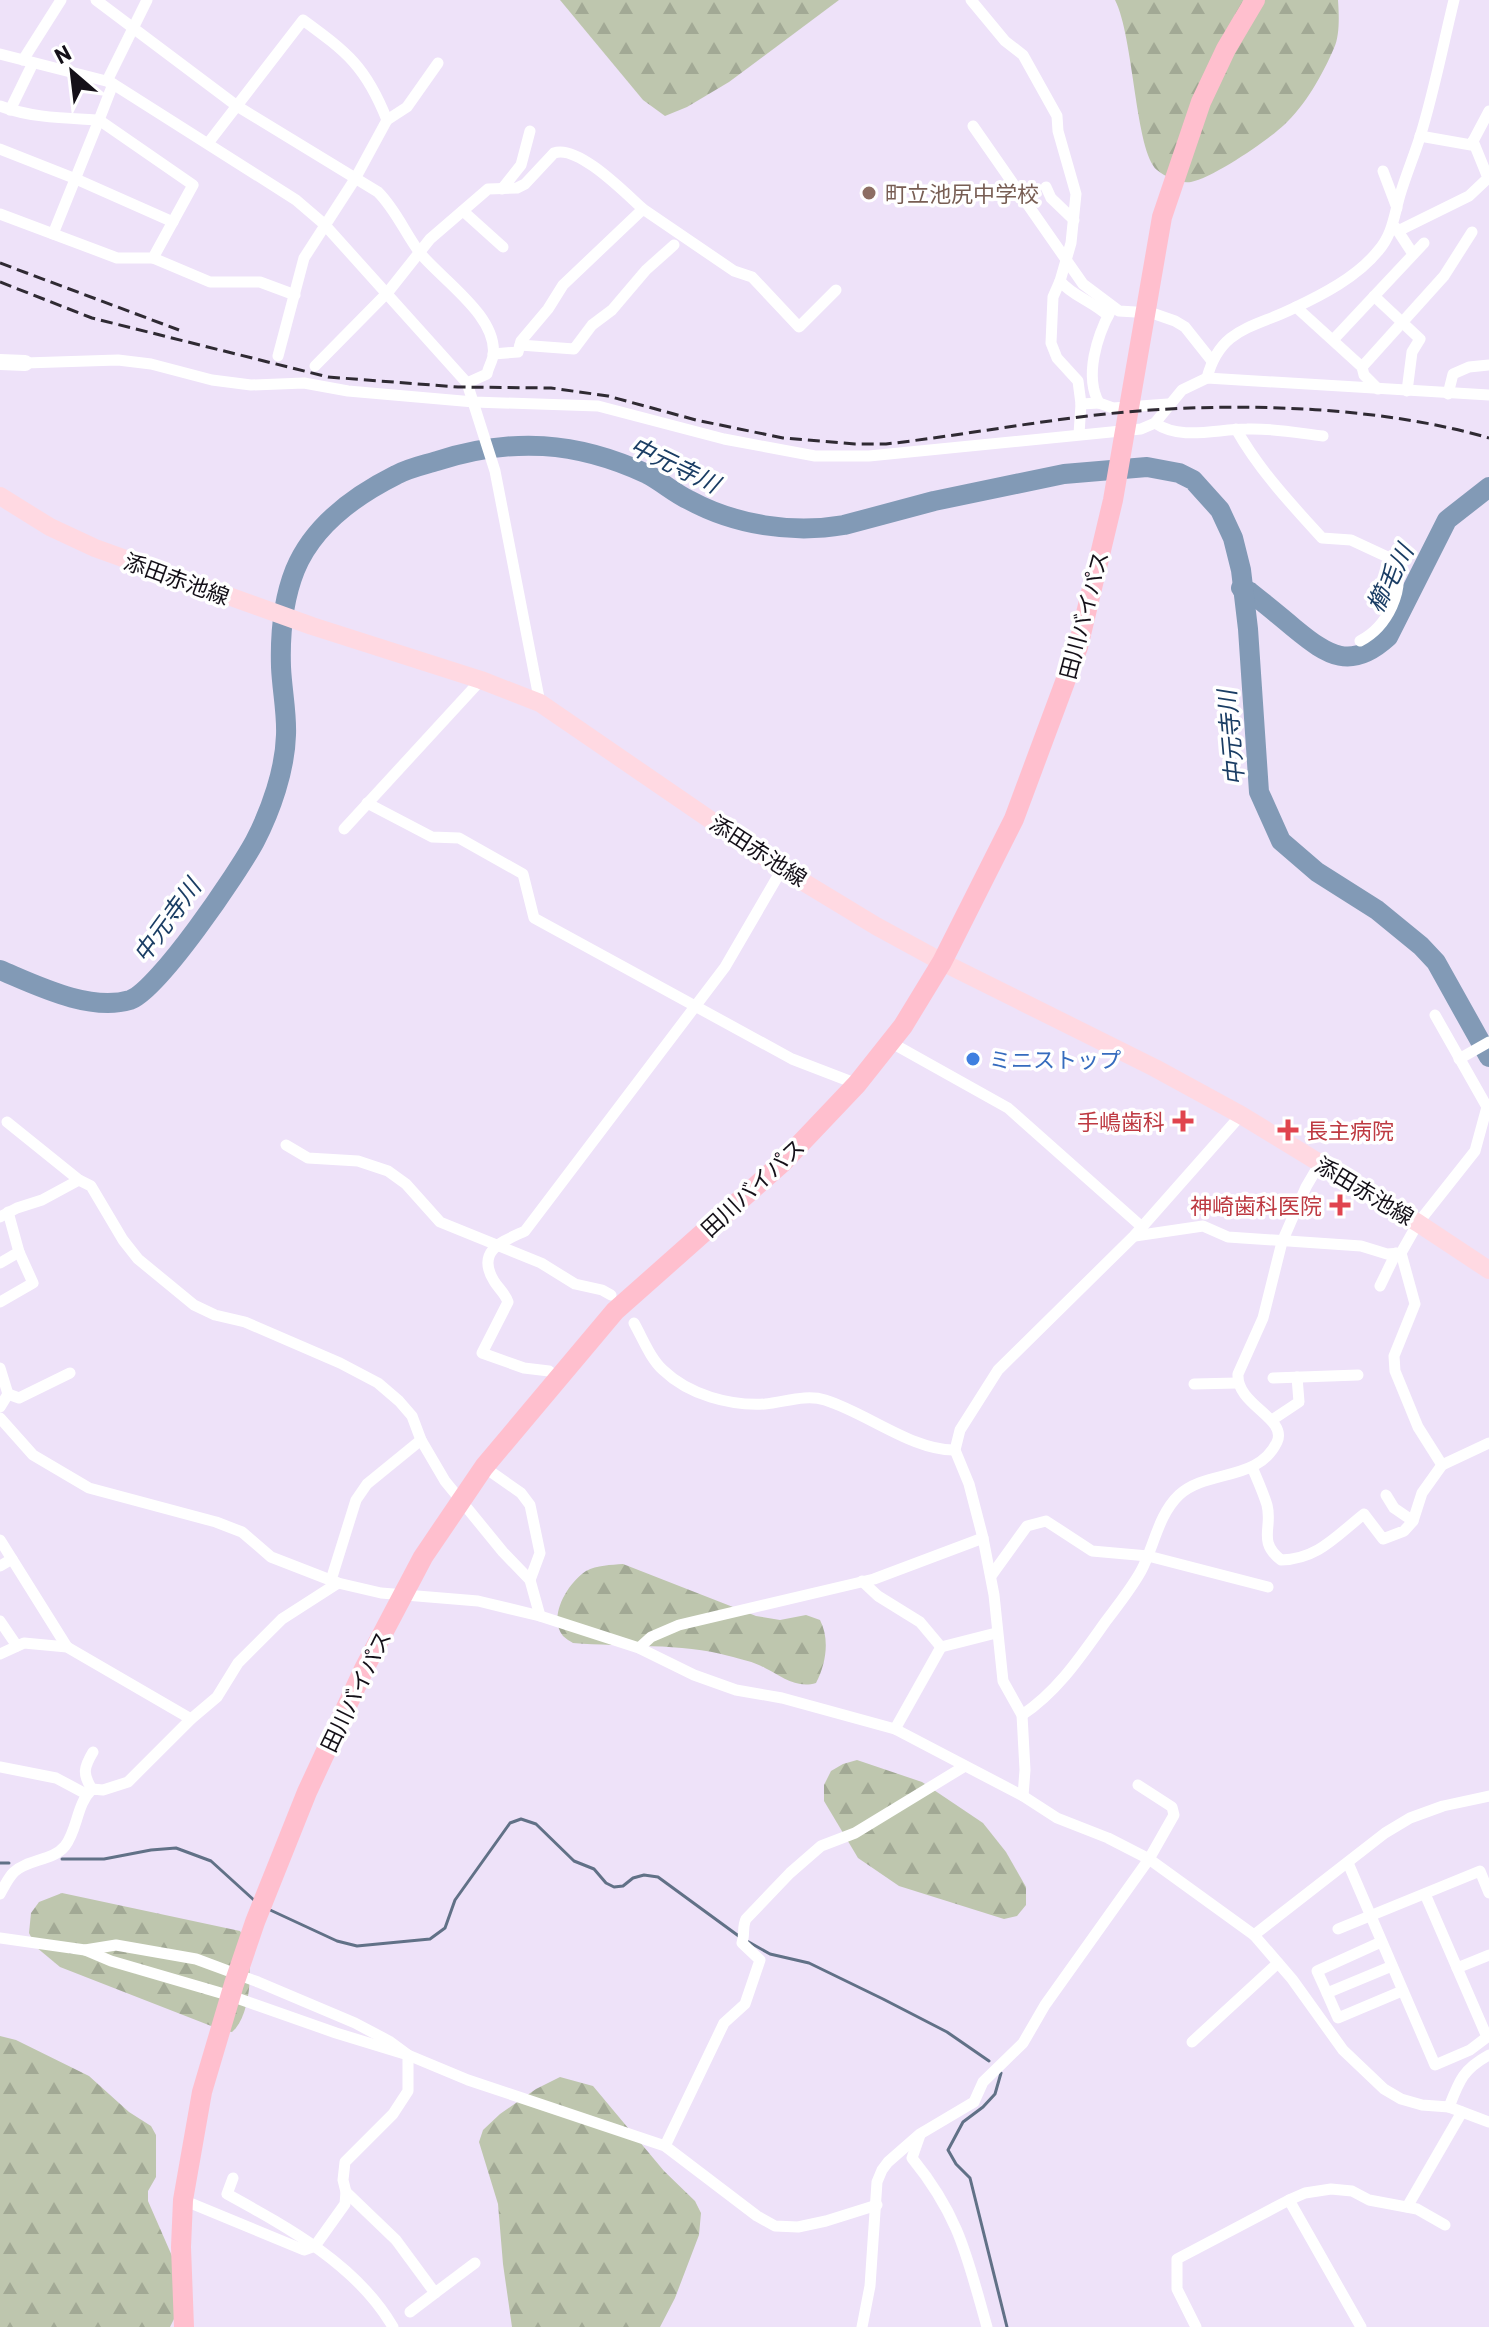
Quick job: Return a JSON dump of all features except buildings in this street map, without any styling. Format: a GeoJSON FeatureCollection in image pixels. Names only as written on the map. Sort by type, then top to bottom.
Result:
{"type":"FeatureCollection","features":[{"type":"Feature","properties":{"kind":"highway","name":"田川バイパス"},"geometry":{"type":"LineString","coordinates":[[184,2327],[183,2200],[202,2092],[232,1990],[266,1892],[307,1792],[364,1669],[423,1557],[484,1467],[615,1311],[782,1163],[857,1084],[903,1026],[942,962],[1014,819],[1078,647],[1113,500],[1162,217],[1201,102],[1226,49],[1255,0]]}},
{"type":"Feature","properties":{"kind":"main road"},"geometry":{"type":"LineString","coordinates":[[0,362],[25,363]]}},
{"type":"Feature","properties":{"kind":"main road","name":"添田赤池線"},"geometry":{"type":"LineString","coordinates":[[0,496],[50,527],[95,548],[245,603],[481,680],[540,703],[782,869],[942,962],[1241,1115],[1489,1270]]}},
{"type":"Feature","properties":{"kind":"street"},"geometry":{"type":"LineString","coordinates":[[61,0],[5,108],[46,116],[99,120],[193,185],[153,258]]}},
{"type":"Feature","properties":{"kind":"street"},"geometry":{"type":"LineString","coordinates":[[96,0],[237,106],[378,192],[391,205],[419,252],[474,307],[489,330],[493,354],[487,374],[467,383]]}},
{"type":"Feature","properties":{"kind":"street"},"geometry":{"type":"LineString","coordinates":[[53,234],[99,120],[110,82],[147,0]]}},
{"type":"Feature","properties":{"kind":"street"},"geometry":{"type":"LineString","coordinates":[[971,0],[1005,41],[1023,55],[1057,116],[1058,131],[1076,194],[1071,243],[1053,297],[1051,343],[1057,358],[1078,381],[1081,404],[1079,434]]}},
{"type":"Feature","properties":{"kind":"street"},"geometry":{"type":"LineString","coordinates":[[1413,254],[1396,228],[1397,209],[1420,136],[1454,0]]}},
{"type":"Feature","properties":{"kind":"street"},"geometry":{"type":"LineString","coordinates":[[209,142],[303,20],[346,52],[363,71],[387,120]]}},
{"type":"Feature","properties":{"kind":"street"},"geometry":{"type":"LineString","coordinates":[[0,54],[110,82],[296,200],[324,224],[388,292],[467,383],[495,471],[540,703]]}},
{"type":"Feature","properties":{"kind":"street"},"geometry":{"type":"LineString","coordinates":[[278,356],[304,258],[355,179],[387,120],[407,107],[438,63]]}},
{"type":"Feature","properties":{"kind":"street"},"geometry":{"type":"LineString","coordinates":[[1420,136],[1471,145],[1489,111]]}},
{"type":"Feature","properties":{"kind":"street"},"geometry":{"type":"LineString","coordinates":[[973,126],[1070,267],[1111,311]]}},
{"type":"Feature","properties":{"kind":"street"},"geometry":{"type":"LineString","coordinates":[[502,189],[521,165],[530,131]]}},
{"type":"Feature","properties":{"kind":"street"},"geometry":{"type":"LineString","coordinates":[[1207,378],[1212,361],[1242,328],[1296,307],[1360,269],[1379,251],[1396,228],[1469,196],[1488,178],[1473,141]]}},
{"type":"Feature","properties":{"kind":"street"},"geometry":{"type":"LineString","coordinates":[[0,149],[173,222]]}},
{"type":"Feature","properties":{"kind":"street"},"geometry":{"type":"LineString","coordinates":[[315,366],[388,292],[430,239],[488,189],[517,188],[525,184],[559,151],[601,171],[643,209],[734,271],[752,277],[799,327],[836,290]]}},
{"type":"Feature","properties":{"kind":"street"},"geometry":{"type":"LineString","coordinates":[[1383,171],[1397,209]]}},
{"type":"Feature","properties":{"kind":"street"},"geometry":{"type":"LineString","coordinates":[[1046,187],[1051,198],[1074,220]]}},
{"type":"Feature","properties":{"kind":"street"},"geometry":{"type":"LineString","coordinates":[[493,354],[518,352],[563,285],[643,209]]}},
{"type":"Feature","properties":{"kind":"street"},"geometry":{"type":"LineString","coordinates":[[463,211],[503,247]]}},
{"type":"Feature","properties":{"kind":"street"},"geometry":{"type":"LineString","coordinates":[[0,214],[117,258],[153,258],[210,282],[260,282],[295,295]]}},
{"type":"Feature","properties":{"kind":"street"},"geometry":{"type":"LineString","coordinates":[[1362,367],[1444,276],[1472,232]]}},
{"type":"Feature","properties":{"kind":"street"},"geometry":{"type":"LineString","coordinates":[[1333,340],[1424,243]]}},
{"type":"Feature","properties":{"kind":"street"},"geometry":{"type":"LineString","coordinates":[[520,345],[574,349],[592,325],[612,310],[646,270],[674,245]]}},
{"type":"Feature","properties":{"kind":"street"},"geometry":{"type":"LineString","coordinates":[[1060,281],[1065,287],[1111,311],[1152,313],[1175,321],[1185,327],[1212,361]]}},
{"type":"Feature","properties":{"kind":"street"},"geometry":{"type":"LineString","coordinates":[[1374,296],[1420,339],[1412,352],[1407,391]]}},
{"type":"Feature","properties":{"kind":"street"},"geometry":{"type":"LineString","coordinates":[[1296,307],[1362,367],[1364,375],[1378,389]]}},
{"type":"Feature","properties":{"kind":"street"},"geometry":{"type":"LineString","coordinates":[[1099,403],[1094,394],[1096,348],[1111,311]]}},
{"type":"Feature","properties":{"kind":"street"},"geometry":{"type":"LineString","coordinates":[[25,363],[118,360],[251,385],[304,383],[348,391],[474,402],[598,406],[724,439],[815,456],[869,456],[1141,429],[1155,423],[1182,390],[1207,378],[1489,395]]}},
{"type":"Feature","properties":{"kind":"street"},"geometry":{"type":"LineString","coordinates":[[1448,394],[1453,374],[1469,367],[1489,365]]}},
{"type":"Feature","properties":{"kind":"street"},"geometry":{"type":"LineString","coordinates":[[1081,404],[1099,403],[1113,408],[1168,404]]}},
{"type":"Feature","properties":{"kind":"street"},"geometry":{"type":"LineString","coordinates":[[1155,423],[1167,432],[1236,429],[1323,436]]}},
{"type":"Feature","properties":{"kind":"street"},"geometry":{"type":"LineString","coordinates":[[1236,429],[1279,490],[1322,538],[1351,540],[1394,560],[1400,573],[1394,599],[1383,625],[1360,641]]}},
{"type":"Feature","properties":{"kind":"street"},"geometry":{"type":"LineString","coordinates":[[344,829],[481,680]]}},
{"type":"Feature","properties":{"kind":"street"},"geometry":{"type":"LineString","coordinates":[[367,803],[432,837],[459,838],[523,874],[534,918],[792,1059],[857,1084]]}},
{"type":"Feature","properties":{"kind":"street"},"geometry":{"type":"LineString","coordinates":[[558,1378],[549,1371],[524,1368],[482,1353],[508,1302],[490,1273],[490,1255],[496,1244],[525,1231],[725,967],[782,869]]}},
{"type":"Feature","properties":{"kind":"street"},"geometry":{"type":"LineString","coordinates":[[1380,1286],[1418,1223],[1475,1151],[1487,1107],[1435,1015]]}},
{"type":"Feature","properties":{"kind":"street"},"geometry":{"type":"LineString","coordinates":[[890,1042],[1008,1108],[1138,1232],[1203,1226],[1228,1237],[1361,1246],[1387,1254],[1399,1253]]}},
{"type":"Feature","properties":{"kind":"street"},"geometry":{"type":"LineString","coordinates":[[1459,1059],[1489,1042]]}},
{"type":"Feature","properties":{"kind":"street"},"geometry":{"type":"LineString","coordinates":[[1023,1796],[1022,1715],[1003,1681],[991,1576],[969,1484],[955,1450],[960,1430],[998,1370],[1138,1232],[1241,1115]]}},
{"type":"Feature","properties":{"kind":"street"},"geometry":{"type":"LineString","coordinates":[[7,1122],[79,1180],[91,1186],[138,1259],[194,1305],[215,1315],[245,1322],[378,1383],[412,1416],[421,1440],[445,1481],[530,1580],[540,1616]]}},
{"type":"Feature","properties":{"kind":"street"},"geometry":{"type":"LineString","coordinates":[[286,1145],[308,1158],[358,1161],[388,1171],[406,1184],[440,1222],[541,1263],[575,1284],[611,1295]]}},
{"type":"Feature","properties":{"kind":"street"},"geometry":{"type":"LineString","coordinates":[[1022,1715],[1042,1702],[1068,1674],[1125,1594],[1179,1494],[1207,1479],[1239,1473],[1252,1467],[1276,1442],[1279,1433],[1276,1422],[1246,1398],[1237,1383],[1238,1374],[1263,1318],[1282,1242],[1320,1163]]}},
{"type":"Feature","properties":{"kind":"street"},"geometry":{"type":"LineString","coordinates":[[0,1302],[33,1283],[4,1215],[42,1200],[79,1180]]}},
{"type":"Feature","properties":{"kind":"street"},"geometry":{"type":"LineString","coordinates":[[0,1263],[19,1252]]}},
{"type":"Feature","properties":{"kind":"street"},"geometry":{"type":"LineString","coordinates":[[1399,1253],[1415,1304],[1394,1356],[1395,1371],[1418,1427],[1442,1465]]}},
{"type":"Feature","properties":{"kind":"street"},"geometry":{"type":"LineString","coordinates":[[634,1323],[651,1356],[664,1371],[711,1398],[731,1403],[764,1404],[808,1397],[823,1399],[879,1422],[914,1441],[939,1450],[955,1450]]}},
{"type":"Feature","properties":{"kind":"street"},"geometry":{"type":"LineString","coordinates":[[0,1368],[8,1394],[0,1407]]}},
{"type":"Feature","properties":{"kind":"street"},"geometry":{"type":"LineString","coordinates":[[8,1394],[19,1398],[70,1373]]}},
{"type":"Feature","properties":{"kind":"street"},"geometry":{"type":"LineString","coordinates":[[1273,1378],[1358,1375]]}},
{"type":"Feature","properties":{"kind":"street"},"geometry":{"type":"LineString","coordinates":[[1272,1420],[1299,1402],[1297,1377]]}},
{"type":"Feature","properties":{"kind":"street"},"geometry":{"type":"LineString","coordinates":[[1194,1384],[1237,1383]]}},
{"type":"Feature","properties":{"kind":"street"},"geometry":{"type":"LineString","coordinates":[[0,1418],[33,1455],[89,1488],[242,1532],[271,1557],[334,1581],[381,1593],[478,1601],[540,1616],[639,1648],[694,1675],[736,1690],[782,1698],[895,1729],[1023,1796],[1057,1818],[1108,1838],[1149,1859],[1254,1935],[1343,2050],[1384,2089],[1412,2102],[1449,2107],[1489,2122]]}},
{"type":"Feature","properties":{"kind":"street"},"geometry":{"type":"LineString","coordinates":[[0,1767],[56,1778],[89,1792],[128,1782],[217,1697],[238,1663],[282,1619],[334,1581],[356,1500],[367,1484],[421,1440]]}},
{"type":"Feature","properties":{"kind":"street"},"geometry":{"type":"LineString","coordinates":[[1252,1467],[1268,1508],[1266,1541],[1272,1553],[1281,1560],[1296,1559],[1315,1554],[1364,1514],[1383,1539],[1404,1531],[1413,1521],[1422,1493],[1442,1465],[1489,1443]]}},
{"type":"Feature","properties":{"kind":"street"},"geometry":{"type":"LineString","coordinates":[[484,1467],[521,1493],[530,1505],[540,1553],[530,1580]]}},
{"type":"Feature","properties":{"kind":"street"},"geometry":{"type":"LineString","coordinates":[[1386,1495],[1394,1508],[1413,1521]]}},
{"type":"Feature","properties":{"kind":"street"},"geometry":{"type":"LineString","coordinates":[[991,1576],[1027,1526],[1046,1521],[1092,1551],[1148,1556],[1268,1587]]}},
{"type":"Feature","properties":{"kind":"street"},"geometry":{"type":"LineString","coordinates":[[639,1648],[651,1637],[679,1625],[862,1581],[983,1538]]}},
{"type":"Feature","properties":{"kind":"street"},"geometry":{"type":"LineString","coordinates":[[0,1540],[67,1647]]}},
{"type":"Feature","properties":{"kind":"street"},"geometry":{"type":"LineString","coordinates":[[0,1566],[12,1559]]}},
{"type":"Feature","properties":{"kind":"street"},"geometry":{"type":"LineString","coordinates":[[862,1581],[878,1596],[920,1622],[941,1647]]}},
{"type":"Feature","properties":{"kind":"street"},"geometry":{"type":"LineString","coordinates":[[0,1621],[17,1646]]}},
{"type":"Feature","properties":{"kind":"street"},"geometry":{"type":"LineString","coordinates":[[895,1729],[941,1647],[996,1633]]}},
{"type":"Feature","properties":{"kind":"street"},"geometry":{"type":"LineString","coordinates":[[0,1654],[24,1643],[67,1647],[191,1719]]}},
{"type":"Feature","properties":{"kind":"street"},"geometry":{"type":"LineString","coordinates":[[0,1894],[13,1873],[57,1853],[66,1845],[89,1792],[84,1777],[85,1767],[93,1752]]}},
{"type":"Feature","properties":{"kind":"street"},"geometry":{"type":"LineString","coordinates":[[665,2146],[724,2023],[745,2004],[753,1987],[760,1960],[744,1939],[742,1927],[746,1919],[821,1846],[855,1833],[965,1766]]}},
{"type":"Feature","properties":{"kind":"street"},"geometry":{"type":"LineString","coordinates":[[862,2327],[870,2286],[877,2182],[882,2170],[920,2134],[974,2102],[983,2082],[1023,2043],[1045,2005],[1149,1859],[1174,1815],[1172,1807],[1138,1785]]}},
{"type":"Feature","properties":{"kind":"street"},"geometry":{"type":"LineString","coordinates":[[1254,1935],[1385,1833],[1410,1818],[1443,1806],[1488,1800]]}},
{"type":"Feature","properties":{"kind":"street"},"geometry":{"type":"LineString","coordinates":[[1348,1863],[1435,2065],[1470,2050],[1487,2037],[1425,1894]]}},
{"type":"Feature","properties":{"kind":"street"},"geometry":{"type":"LineString","coordinates":[[1338,1929],[1484,1869],[1489,1893]]}},
{"type":"Feature","properties":{"kind":"street"},"geometry":{"type":"LineString","coordinates":[[0,1938],[85,1950],[111,1961],[232,1990],[336,2033],[408,2055],[468,2080],[665,2146],[757,2216],[775,2226],[798,2227],[877,2205]]}},
{"type":"Feature","properties":{"kind":"street"},"geometry":{"type":"LineString","coordinates":[[1381,1942],[1317,1971],[1335,2016],[1338,2018],[1402,1991]]}},
{"type":"Feature","properties":{"kind":"street"},"geometry":{"type":"LineString","coordinates":[[85,1950],[116,1945],[196,1959],[355,2023],[408,2055]]}},
{"type":"Feature","properties":{"kind":"street"},"geometry":{"type":"LineString","coordinates":[[1457,1968],[1489,1955]]}},
{"type":"Feature","properties":{"kind":"street"},"geometry":{"type":"LineString","coordinates":[[1192,2042],[1278,1963]]}},
{"type":"Feature","properties":{"kind":"street"},"geometry":{"type":"LineString","coordinates":[[1327,1993],[1392,1966]]}},
{"type":"Feature","properties":{"kind":"street"},"geometry":{"type":"LineString","coordinates":[[183,2200],[304,2250],[315,2246],[345,2204],[345,2162],[393,2114],[408,2091],[408,2055]]}},
{"type":"Feature","properties":{"kind":"street"},"geometry":{"type":"LineString","coordinates":[[1449,2107],[1461,2076],[1474,2063],[1489,2055]]}},
{"type":"Feature","properties":{"kind":"street"},"geometry":{"type":"LineString","coordinates":[[1407,2207],[1462,2112]]}},
{"type":"Feature","properties":{"kind":"street"},"geometry":{"type":"LineString","coordinates":[[920,2134],[912,2158],[936,2187],[951,2213],[971,2263],[987,2327]]}},
{"type":"Feature","properties":{"kind":"street"},"geometry":{"type":"LineString","coordinates":[[233,2178],[227,2194],[315,2246],[379,2303],[393,2327]]}},
{"type":"Feature","properties":{"kind":"street"},"geometry":{"type":"LineString","coordinates":[[1196,2327],[1177,2289],[1177,2259],[1305,2193],[1331,2189],[1352,2191],[1369,2200],[1417,2209],[1445,2225]]}},
{"type":"Feature","properties":{"kind":"street"},"geometry":{"type":"LineString","coordinates":[[346,2192],[396,2240],[435,2293]]}},
{"type":"Feature","properties":{"kind":"street"},"geometry":{"type":"LineString","coordinates":[[1289,2200],[1361,2327]]}},
{"type":"Feature","properties":{"kind":"street"},"geometry":{"type":"LineString","coordinates":[[410,2312],[475,2263]]}},
{"type":"Feature","properties":{"kind":"green space"},"geometry":{"type":"Polygon","coordinates":[[[560,0],[839,0],[729,82],[665,116],[643,100],[560,0]]]}},
{"type":"Feature","properties":{"kind":"green space"},"geometry":{"type":"Polygon","coordinates":[[[1115,0],[1338,0],[1336,43],[1313,89],[1284,125],[1226,166],[1201,179],[1183,182],[1160,173],[1150,159],[1115,0]]]}},
{"type":"Feature","properties":{"kind":"green space"},"geometry":{"type":"Polygon","coordinates":[[[623,1564],[756,1616],[780,1620],[806,1615],[820,1620],[826,1652],[816,1683],[795,1683],[757,1664],[711,1652],[672,1647],[573,1643],[565,1638],[557,1619],[562,1600],[573,1583],[590,1569],[623,1564]]]}},
{"type":"Feature","properties":{"kind":"green space"},"geometry":{"type":"Polygon","coordinates":[[[857,1760],[922,1782],[983,1823],[1006,1852],[1026,1887],[1026,1905],[1017,1916],[1004,1919],[899,1886],[858,1858],[824,1801],[824,1785],[831,1771],[857,1760]]]}},
{"type":"Feature","properties":{"kind":"green space"},"geometry":{"type":"Polygon","coordinates":[[[62,1893],[240,1931],[248,1954],[250,1983],[239,2023],[232,2032],[224,2031],[60,1967],[36,1947],[29,1933],[31,1913],[39,1902],[62,1893]]]}},
{"type":"Feature","properties":{"kind":"green space"},"geometry":{"type":"Polygon","coordinates":[[[0,2036],[16,2040],[89,2076],[129,2112],[151,2126],[156,2135],[156,2177],[148,2191],[148,2201],[172,2256],[180,2307],[170,2327],[0,2327],[0,2036]]]}},
{"type":"Feature","properties":{"kind":"green space"},"geometry":{"type":"Polygon","coordinates":[[[560,2077],[593,2086],[664,2171],[695,2201],[701,2213],[699,2235],[675,2298],[660,2327],[512,2327],[498,2204],[479,2142],[483,2130],[500,2114],[560,2077]]]}},
{"type":"Feature","properties":{"kind":"waterway","name":"中元寺川"},"geometry":{"type":"LineString","coordinates":[[0,970],[80,1000],[114,1003],[130,1000],[143,992],[178,954],[246,856],[261,829],[276,790],[286,735],[281,667],[282,630],[295,570],[313,539],[337,514],[366,492],[401,473],[491,448],[544,446],[569,449],[621,463],[647,474],[683,497],[725,516],[784,528],[824,528],[1064,474],[1147,467],[1179,473],[1193,480],[1220,510],[1233,538],[1241,570],[1248,629],[1259,792],[1281,841],[1317,872],[1377,910],[1421,946],[1436,962],[1489,1057]]}},
{"type":"Feature","properties":{"kind":"waterway","name":"櫛毛川"},"geometry":{"type":"LineString","coordinates":[[1241,588],[1318,646],[1340,656],[1362,654],[1388,637],[1447,520],[1489,487]]}},
{"type":"Feature","properties":{"kind":"waterway"},"geometry":{"type":"LineString","coordinates":[[268,1909],[337,1941],[357,1946],[430,1939],[445,1928],[455,1900],[510,1823],[521,1819],[536,1824],[574,1861],[594,1869],[606,1883],[614,1887],[623,1886],[633,1878],[644,1875],[658,1877],[740,1937]]}},
{"type":"Feature","properties":{"kind":"waterway"},"geometry":{"type":"LineString","coordinates":[[62,1859],[104,1859],[176,1848],[211,1861],[255,1901]]}},
{"type":"Feature","properties":{"kind":"waterway"},"geometry":{"type":"LineString","coordinates":[[0,1863],[9,1863]]}},
{"type":"Feature","properties":{"kind":"waterway"},"geometry":{"type":"LineString","coordinates":[[747,1941],[770,1954],[809,1963],[883,1999],[947,2032],[989,2061]]}},
{"type":"Feature","properties":{"kind":"waterway"},"geometry":{"type":"LineString","coordinates":[[1001,2073],[995,2094],[963,2122],[948,2150],[970,2178],[1007,2327]]}},
{"type":"Feature","properties":{"kind":"railway"},"geometry":{"type":"LineString","coordinates":[[0,263],[179,330]]}},
{"type":"Feature","properties":{"kind":"railway"},"geometry":{"type":"LineString","coordinates":[[0,282],[92,318],[328,377],[458,387],[551,388],[608,396],[696,420],[783,438],[886,444],[1118,413],[1234,407],[1365,414],[1489,438]]}},
{"type":"Feature","properties":{"kind":"place","name":"町立池尻中学校"},"geometry":{"type":"Point","coordinates":[869,193]}},
{"type":"Feature","properties":{"kind":"place","name":"ミニストップ"},"geometry":{"type":"Point","coordinates":[973,1059]}},
{"type":"Feature","properties":{"kind":"place","name":"手嶋歯科"},"geometry":{"type":"Point","coordinates":[1183,1121]}},
{"type":"Feature","properties":{"kind":"place","name":"長主病院"},"geometry":{"type":"Point","coordinates":[1288,1130]}},
{"type":"Feature","properties":{"kind":"place","name":"神崎歯科医院"},"geometry":{"type":"Point","coordinates":[1340,1205]}}]}
